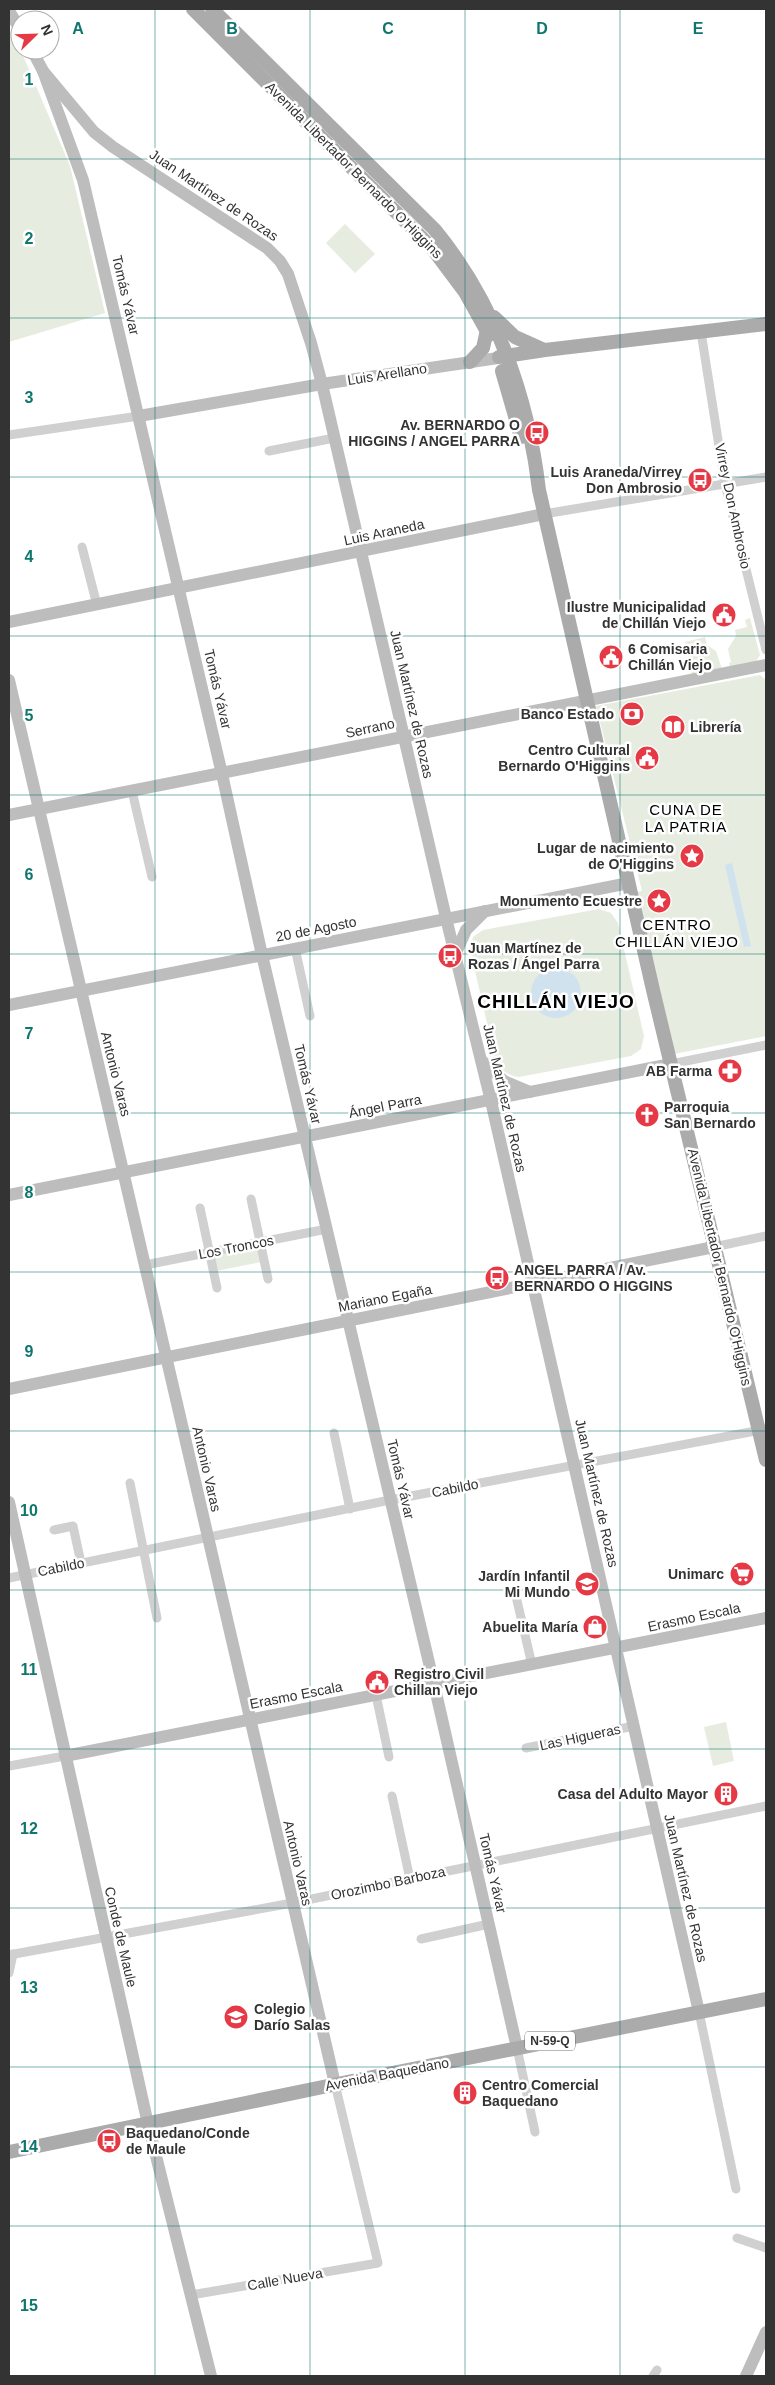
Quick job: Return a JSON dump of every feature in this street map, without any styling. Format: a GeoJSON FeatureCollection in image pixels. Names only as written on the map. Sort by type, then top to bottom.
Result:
{"type":"FeatureCollection","features":[{"type":"Feature","properties":{"kind":"main road","name":"Avenida Libertador Bernardo O'Higgins"},"geometry":{"type":"LineString","coordinates":[[193,9],[432,248],[456,277],[503,357]]}},
{"type":"Feature","properties":{"kind":"main road","name":"Avenida Libertador Bernardo O'Higgins"},"geometry":{"type":"LineString","coordinates":[[212,9],[435,230],[464,268],[487,308],[503,357],[526,458],[539,490],[714,1247],[763,1429],[766,1460]]}},
{"type":"Feature","properties":{"kind":"main road"},"geometry":{"type":"LineString","coordinates":[[487,308],[499,324],[515,337],[545,350]]}},
{"type":"Feature","properties":{"kind":"main road","name":"Luis Arellano"},"geometry":{"type":"LineString","coordinates":[[503,357],[545,350],[766,324]]}},
{"type":"Feature","properties":{"kind":"main road"},"geometry":{"type":"LineString","coordinates":[[470,362],[483,348],[487,330]]}},
{"type":"Feature","properties":{"kind":"main road","name":"Avenida Baquedano"},"geometry":{"type":"LineString","coordinates":[[9,2152],[335,2084],[766,1999]]}},
{"type":"Feature","properties":{"kind":"street","name":"Tomás Yávar"},"geometry":{"type":"LineString","coordinates":[[38,60],[44,71],[83,180],[222,774],[262,955],[476,1865],[535,2132]]}},
{"type":"Feature","properties":{"kind":"street","name":"Juan Martínez de Rozas"},"geometry":{"type":"LineString","coordinates":[[44,71],[82,118],[103,139],[267,248],[280,261],[288,274],[304,320],[322,384],[446,918],[491,1101],[658,1829],[736,2189]]}},
{"type":"Feature","properties":{"kind":"street","name":"Virrey Don Ambrosio"},"geometry":{"type":"LineString","coordinates":[[702,332],[725,484],[766,650]]}},
{"type":"Feature","properties":{"kind":"street","name":"Luis Arellano"},"geometry":{"type":"LineString","coordinates":[[9,435],[139,416],[322,384],[503,357]]}},
{"type":"Feature","properties":{"kind":"street"},"geometry":{"type":"LineString","coordinates":[[269,451],[334,438]]}},
{"type":"Feature","properties":{"kind":"street","name":"Luis Araneda"},"geometry":{"type":"LineString","coordinates":[[9,622],[544,514],[766,477]]}},
{"type":"Feature","properties":{"kind":"street"},"geometry":{"type":"LineString","coordinates":[[82,547],[97,605]]}},
{"type":"Feature","properties":{"kind":"street","name":"Serrano"},"geometry":{"type":"LineString","coordinates":[[9,815],[766,665]]}},
{"type":"Feature","properties":{"kind":"street","name":"Antonio Varas"},"geometry":{"type":"LineString","coordinates":[[9,680],[249,1720],[378,2263]]}},
{"type":"Feature","properties":{"kind":"street"},"geometry":{"type":"LineString","coordinates":[[132,791],[152,877]]}},
{"type":"Feature","properties":{"kind":"street","name":"20 de Agosto"},"geometry":{"type":"LineString","coordinates":[[9,1005],[629,883]]}},
{"type":"Feature","properties":{"kind":"street"},"geometry":{"type":"LineString","coordinates":[[455,955],[466,930],[485,911]]}},
{"type":"Feature","properties":{"kind":"street"},"geometry":{"type":"LineString","coordinates":[[295,948],[310,1016]]}},
{"type":"Feature","properties":{"kind":"street","name":"Ángel Parra"},"geometry":{"type":"LineString","coordinates":[[9,1196],[766,1045]]}},
{"type":"Feature","properties":{"kind":"street"},"geometry":{"type":"LineString","coordinates":[[481,1060],[504,1081],[532,1092]]}},
{"type":"Feature","properties":{"kind":"street"},"geometry":{"type":"LineString","coordinates":[[251,1199],[268,1279]]}},
{"type":"Feature","properties":{"kind":"street"},"geometry":{"type":"LineString","coordinates":[[200,1208],[217,1288]]}},
{"type":"Feature","properties":{"kind":"street","name":"Los Troncos"},"geometry":{"type":"LineString","coordinates":[[145,1265],[327,1229]]}},
{"type":"Feature","properties":{"kind":"street","name":"Mariano Egaña"},"geometry":{"type":"LineString","coordinates":[[9,1389],[766,1236]]}},
{"type":"Feature","properties":{"kind":"street","name":"Cabildo"},"geometry":{"type":"LineString","coordinates":[[9,1578],[390,1500],[763,1429]]}},
{"type":"Feature","properties":{"kind":"street"},"geometry":{"type":"LineString","coordinates":[[334,1433],[350,1509]]}},
{"type":"Feature","properties":{"kind":"street"},"geometry":{"type":"LineString","coordinates":[[130,1483],[157,1618]]}},
{"type":"Feature","properties":{"kind":"street","name":"Conde de Maule"},"geometry":{"type":"LineString","coordinates":[[9,1502],[148,2124],[211,2376]]}},
{"type":"Feature","properties":{"kind":"street"},"geometry":{"type":"LineString","coordinates":[[54,1530],[73,1526],[81,1563]]}},
{"type":"Feature","properties":{"kind":"street"},"geometry":{"type":"LineString","coordinates":[[515,1592],[532,1665]]}},
{"type":"Feature","properties":{"kind":"street","name":"Erasmo Escala"},"geometry":{"type":"LineString","coordinates":[[9,1766],[617,1649],[766,1618]]}},
{"type":"Feature","properties":{"kind":"street"},"geometry":{"type":"LineString","coordinates":[[376,1695],[389,1757]]}},
{"type":"Feature","properties":{"kind":"street","name":"Las Higueras"},"geometry":{"type":"LineString","coordinates":[[526,1748],[634,1726]]}},
{"type":"Feature","properties":{"kind":"street"},"geometry":{"type":"LineString","coordinates":[[392,1796],[410,1879]]}},
{"type":"Feature","properties":{"kind":"street","name":"Orozimbo Barboza"},"geometry":{"type":"LineString","coordinates":[[11,1954],[292,1903],[766,1806]]}},
{"type":"Feature","properties":{"kind":"street"},"geometry":{"type":"LineString","coordinates":[[421,1939],[489,1924]]}},
{"type":"Feature","properties":{"kind":"street"},"geometry":{"type":"LineString","coordinates":[[9,1973],[11,1954]]}},
{"type":"Feature","properties":{"kind":"street"},"geometry":{"type":"LineString","coordinates":[[737,2238],[766,2248]]}},
{"type":"Feature","properties":{"kind":"street","name":"Calle Nueva"},"geometry":{"type":"LineString","coordinates":[[192,2295],[378,2263]]}},
{"type":"Feature","properties":{"kind":"street"},"geometry":{"type":"LineString","coordinates":[[746,2376],[766,2332]]}},
{"type":"Feature","properties":{"kind":"shaded area"},"geometry":{"type":"Polygon","coordinates":[[[9,31],[10,60],[25,60],[70,166],[105,313],[9,342],[9,31]]]}},
{"type":"Feature","properties":{"kind":"shaded area"},"geometry":{"type":"Polygon","coordinates":[[[345,224],[375,254],[355,273],[326,243],[345,224]]]}},
{"type":"Feature","properties":{"kind":"shaded area"},"geometry":{"type":"Polygon","coordinates":[[[750,618],[760,655],[755,663],[730,668],[729,663],[731,662],[728,649],[736,636],[735,630],[747,627],[745,620],[750,618]]]}},
{"type":"Feature","properties":{"kind":"shaded area"},"geometry":{"type":"Polygon","coordinates":[[[705,637],[707,645],[716,651],[722,669],[692,675],[685,642],[705,637]]]}},
{"type":"Feature","properties":{"kind":"shaded area"},"geometry":{"type":"Polygon","coordinates":[[[760,675],[766,680],[766,1036],[674,1054],[636,892],[642,891],[596,706],[760,675]]]}},
{"type":"Feature","properties":{"kind":"shaded area"},"geometry":{"type":"Polygon","coordinates":[[[599,909],[611,913],[618,923],[644,1036],[641,1049],[631,1056],[519,1077],[510,1075],[501,1069],[495,1058],[470,949],[473,937],[483,930],[599,909]]]}},
{"type":"Feature","properties":{"kind":"shaded area"},"geometry":{"type":"Polygon","coordinates":[[[257,1248],[261,1262],[216,1271],[214,1256],[257,1248]]]}},
{"type":"Feature","properties":{"kind":"shaded area"},"geometry":{"type":"Polygon","coordinates":[[[726,1722],[734,1761],[713,1766],[704,1727],[726,1722]]]}},
{"type":"Feature","properties":{"kind":"water"},"geometry":{"type":"Polygon","coordinates":[[[732,863],[751,946],[744,947],[725,865],[732,863]]]}},
{"type":"Feature","properties":{"kind":"water"},"geometry":{"type":"Polygon","coordinates":[[[556,968],[565,970],[576,979],[581,993],[579,1002],[570,1013],[556,1018],[547,1016],[536,1007],[531,993],[533,984],[542,973],[556,968]]]}},
{"type":"Feature","properties":{"kind":"place","name":"Av. BERNARDO O HIGGINS / ANGEL PARRA"},"geometry":{"type":"Point","coordinates":[537,433]}},
{"type":"Feature","properties":{"kind":"place","name":"Luis Araneda/Virrey Don Ambrosio"},"geometry":{"type":"Point","coordinates":[700,480]}},
{"type":"Feature","properties":{"kind":"place","name":"Ilustre Municipalidad de Chillán Viejo"},"geometry":{"type":"Point","coordinates":[724,615]}},
{"type":"Feature","properties":{"kind":"place","name":"6 Comisaria Chillán Viejo"},"geometry":{"type":"Point","coordinates":[611,657]}},
{"type":"Feature","properties":{"kind":"place","name":"Banco Estado"},"geometry":{"type":"Point","coordinates":[632,714]}},
{"type":"Feature","properties":{"kind":"place","name":"Librería"},"geometry":{"type":"Point","coordinates":[673,727]}},
{"type":"Feature","properties":{"kind":"place","name":"Centro Cultural Bernardo O'Higgins"},"geometry":{"type":"Point","coordinates":[647,758]}},
{"type":"Feature","properties":{"kind":"place","name":"Lugar de nacimiento de O'Higgins"},"geometry":{"type":"Point","coordinates":[692,856]}},
{"type":"Feature","properties":{"kind":"place","name":"Monumento Ecuestre"},"geometry":{"type":"Point","coordinates":[659,901]}},
{"type":"Feature","properties":{"kind":"place","name":"Juan Martínez de Rozas / Ángel Parra"},"geometry":{"type":"Point","coordinates":[450,956]}},
{"type":"Feature","properties":{"kind":"place","name":"AB Farma"},"geometry":{"type":"Point","coordinates":[730,1071]}},
{"type":"Feature","properties":{"kind":"place","name":"Parroquia San Bernardo"},"geometry":{"type":"Point","coordinates":[647,1115]}},
{"type":"Feature","properties":{"kind":"place","name":"ANGEL PARRA / Av. BERNARDO O HIGGINS"},"geometry":{"type":"Point","coordinates":[497,1278]}},
{"type":"Feature","properties":{"kind":"place","name":"Unimarc"},"geometry":{"type":"Point","coordinates":[742,1574]}},
{"type":"Feature","properties":{"kind":"place","name":"Jardín Infantil Mi Mundo"},"geometry":{"type":"Point","coordinates":[587,1584]}},
{"type":"Feature","properties":{"kind":"place","name":"Abuelita María"},"geometry":{"type":"Point","coordinates":[595,1627]}},
{"type":"Feature","properties":{"kind":"place","name":"Registro Civil Chillan Viejo"},"geometry":{"type":"Point","coordinates":[377,1682]}},
{"type":"Feature","properties":{"kind":"place","name":"Casa del Adulto Mayor"},"geometry":{"type":"Point","coordinates":[726,1794]}},
{"type":"Feature","properties":{"kind":"place","name":"Colegio Darío Salas"},"geometry":{"type":"Point","coordinates":[236,2017]}},
{"type":"Feature","properties":{"kind":"place","name":"Centro Comercial Baquedano"},"geometry":{"type":"Point","coordinates":[465,2093]}},
{"type":"Feature","properties":{"kind":"place","name":"Baquedano/Conde de Maule"},"geometry":{"type":"Point","coordinates":[109,2141]}},
{"type":"Feature","properties":{"kind":"district","name":"CUNA DE LA PATRIA"},"geometry":{"type":"Point","coordinates":[686,818]}},
{"type":"Feature","properties":{"kind":"district","name":"CENTRO CHILLÁN VIEJO"},"geometry":{"type":"Point","coordinates":[677,934]}},
{"type":"Feature","properties":{"kind":"district","name":"CHILLÁN VIEJO"},"geometry":{"type":"Point","coordinates":[556,1001]}}]}
